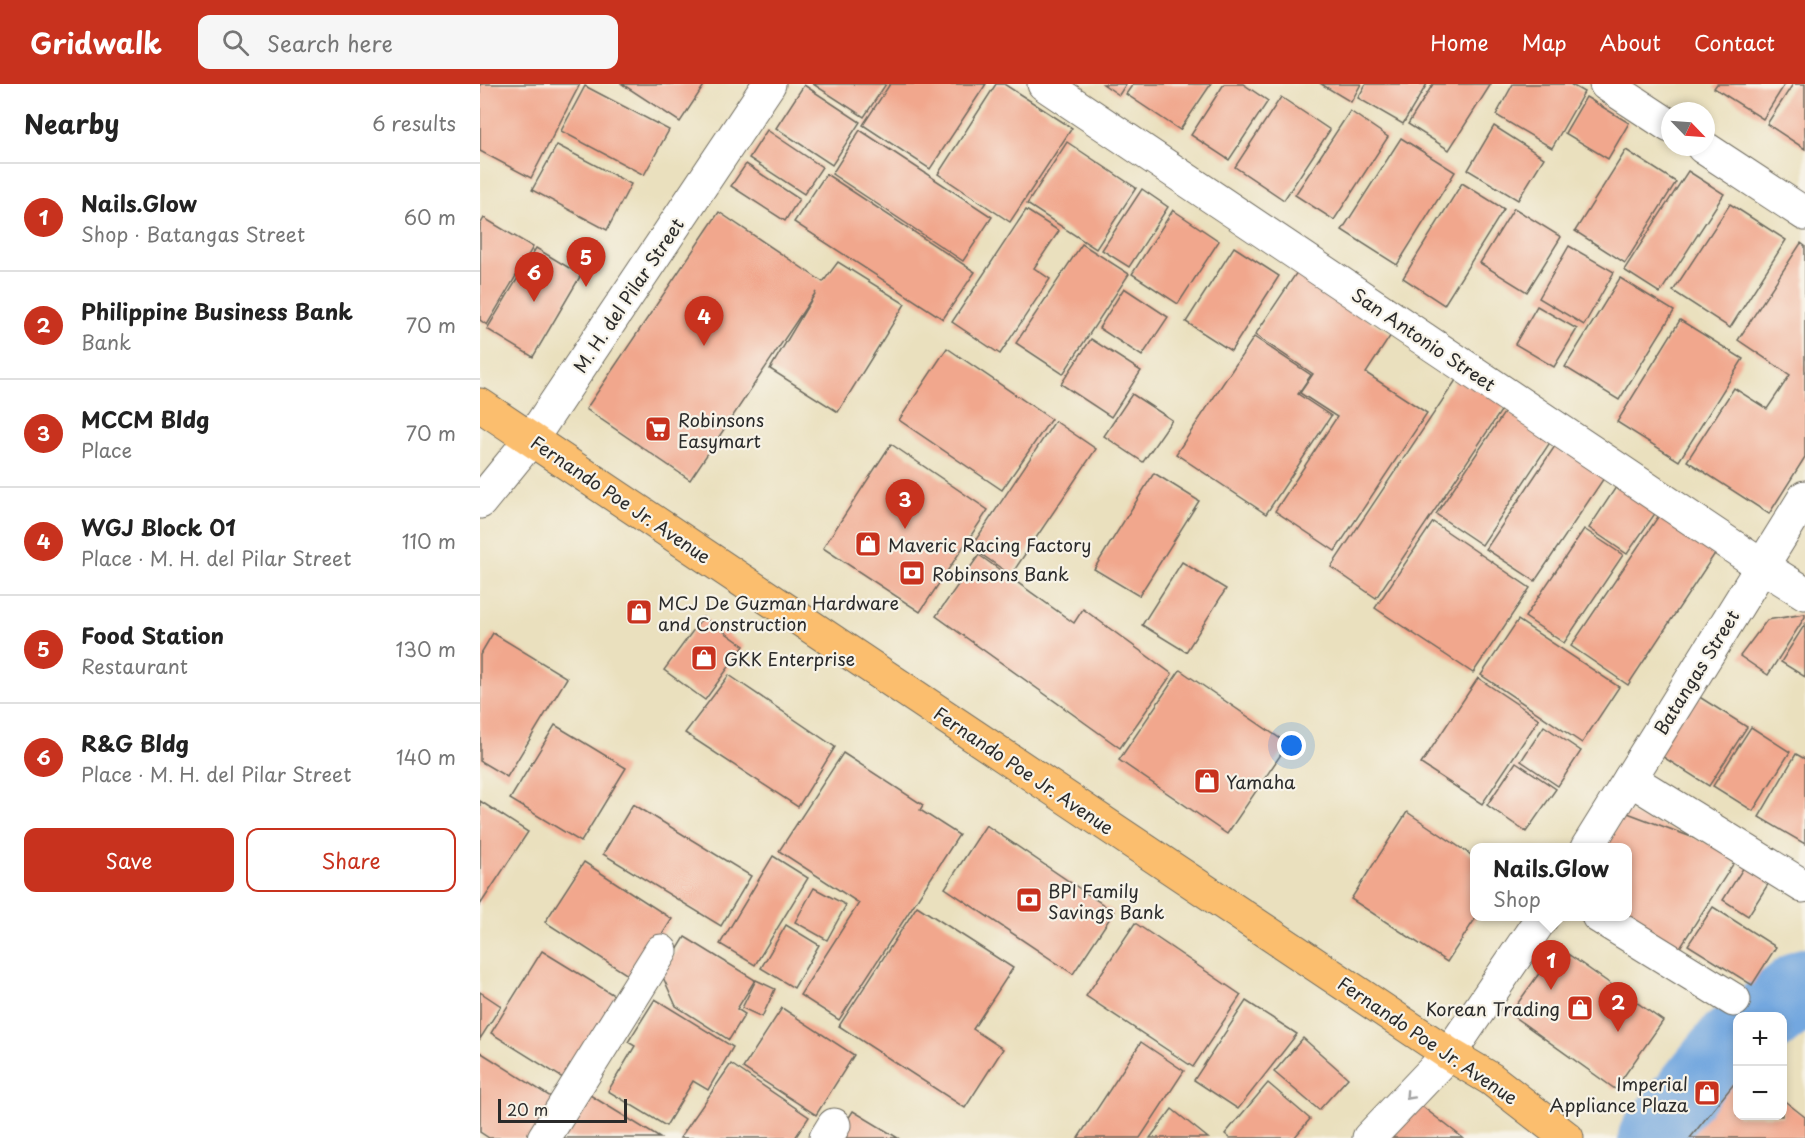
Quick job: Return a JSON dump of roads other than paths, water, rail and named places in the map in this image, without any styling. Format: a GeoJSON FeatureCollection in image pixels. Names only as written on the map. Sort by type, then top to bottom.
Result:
{"type":"FeatureCollection","features":[{"type":"Feature","properties":{"kind":"main road","name":"Fernando Poe Jr. Avenue"},"geometry":{"type":"LineString","coordinates":[[480,405],[1449,1054],[1491,1079],[1567,1138]]}},
{"type":"Feature","properties":{"kind":"street","name":"M. H. del Pilar Street"},"geometry":{"type":"LineString","coordinates":[[480,502],[532,438],[769,84]]}},
{"type":"Feature","properties":{"kind":"street","name":"San Antonio Street"},"geometry":{"type":"LineString","coordinates":[[1044,84],[1805,593]]}},
{"type":"Feature","properties":{"kind":"street"},"geometry":{"type":"LineString","coordinates":[[1606,84],[1661,120]]}},
{"type":"Feature","properties":{"kind":"street"},"geometry":{"type":"LineString","coordinates":[[1715,155],[1805,214]]}},
{"type":"Feature","properties":{"kind":"street","name":"Batangas Street"},"geometry":{"type":"LineString","coordinates":[[1590,843],[1805,497]]}},
{"type":"Feature","properties":{"kind":"street"},"geometry":{"type":"LineString","coordinates":[[1630,779],[1803,886]]}},
{"type":"Feature","properties":{"kind":"street"},"geometry":{"type":"LineString","coordinates":[[1369,1138],[1449,1054],[1540,921]]}},
{"type":"Feature","properties":{"kind":"street"},"geometry":{"type":"LineString","coordinates":[[1606,921],[1734,1000]]}},
{"type":"Feature","properties":{"kind":"street"},"geometry":{"type":"LineString","coordinates":[[544,1138],[661,951]]}},
{"type":"Feature","properties":{"kind":"waterway"},"geometry":{"type":"LineString","coordinates":[[1772,1012],[1805,986]]}},
{"type":"Feature","properties":{"kind":"waterway"},"geometry":{"type":"LineString","coordinates":[[1656,1138],[1733,1044]]}},
{"type":"Feature","properties":{"kind":"place","name":"Food Station"},"geometry":{"type":"Point","coordinates":[586,287]}},
{"type":"Feature","properties":{"kind":"place","name":"R&G Bldg"},"geometry":{"type":"Point","coordinates":[534,302]}},
{"type":"Feature","properties":{"kind":"place","name":"WGJ Block 01"},"geometry":{"type":"Point","coordinates":[704,346]}},
{"type":"Feature","properties":{"kind":"place","name":"Robinsons Easymart"},"geometry":{"type":"Point","coordinates":[658,429]}},
{"type":"Feature","properties":{"kind":"place","name":"MCCM Bldg"},"geometry":{"type":"Point","coordinates":[905,529]}},
{"type":"Feature","properties":{"kind":"place","name":"Maveric Racing Factory"},"geometry":{"type":"Point","coordinates":[868,544]}},
{"type":"Feature","properties":{"kind":"place","name":"Robinsons Bank"},"geometry":{"type":"Point","coordinates":[912,573]}},
{"type":"Feature","properties":{"kind":"place","name":"MCJ De Guzman Hardware and Construction"},"geometry":{"type":"Point","coordinates":[639,612]}},
{"type":"Feature","properties":{"kind":"place","name":"GKK Enterprise"},"geometry":{"type":"Point","coordinates":[704,658]}},
{"type":"Feature","properties":{"kind":"place","name":"Yamaha"},"geometry":{"type":"Point","coordinates":[1207,781]}},
{"type":"Feature","properties":{"kind":"place","name":"BPI Family Savings Bank"},"geometry":{"type":"Point","coordinates":[1029,900]}},
{"type":"Feature","properties":{"kind":"place","name":"Nails.Glow"},"geometry":{"type":"Point","coordinates":[1551,990]}},
{"type":"Feature","properties":{"kind":"place","name":"Korean Trading"},"geometry":{"type":"Point","coordinates":[1580,1008]}},
{"type":"Feature","properties":{"kind":"place","name":"Philippine Business Bank"},"geometry":{"type":"Point","coordinates":[1618,1032]}},
{"type":"Feature","properties":{"kind":"place","name":"Imperial Appliance Plaza"},"geometry":{"type":"Point","coordinates":[1707,1093]}}]}
